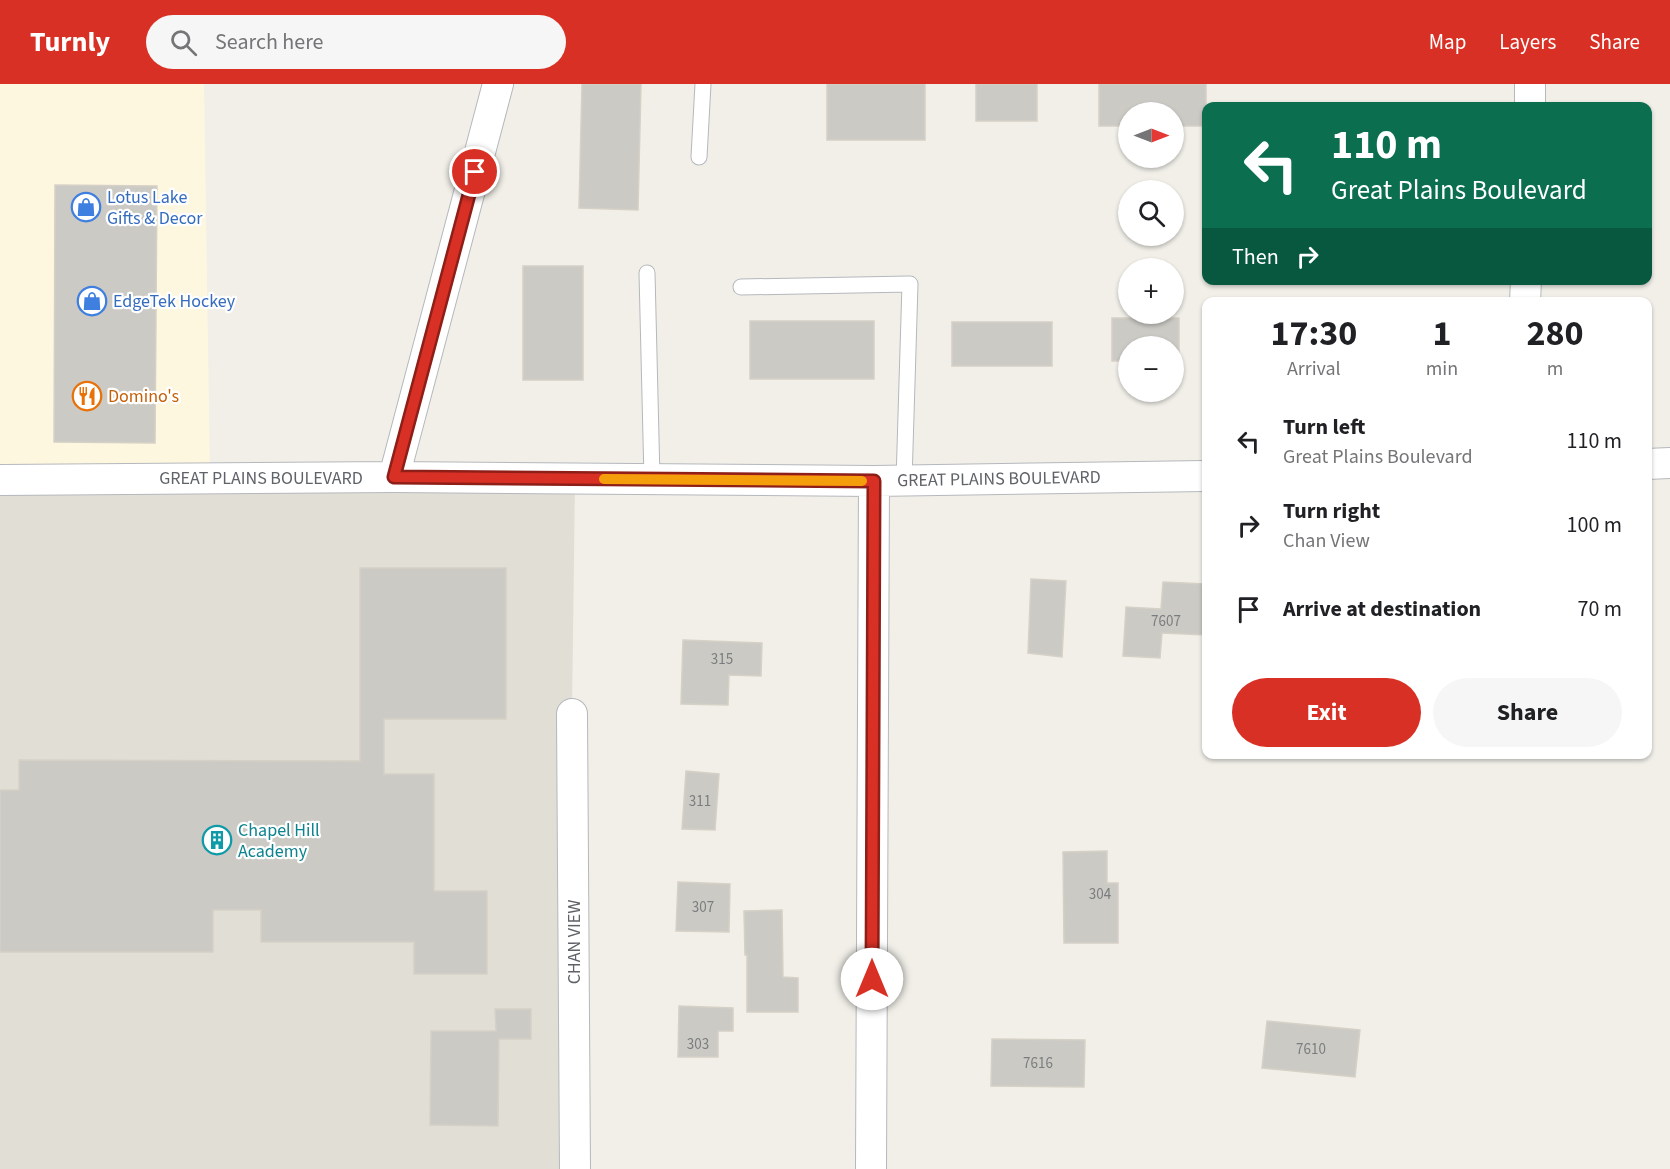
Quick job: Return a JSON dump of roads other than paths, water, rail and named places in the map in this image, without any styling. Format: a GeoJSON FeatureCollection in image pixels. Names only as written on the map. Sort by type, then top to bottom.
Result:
{"type":"FeatureCollection","features":[{"type":"Feature","properties":{"kind":"street"},"geometry":{"type":"LineString","coordinates":[[394,477],[498,84]]}},
{"type":"Feature","properties":{"kind":"street"},"geometry":{"type":"LineString","coordinates":[[1530,84],[1530,102]]}},
{"type":"Feature","properties":{"kind":"street"},"geometry":{"type":"LineString","coordinates":[[1652,464],[1670,463]]}},
{"type":"Feature","properties":{"kind":"street","name":"GREAT PLAINS BOULEVARD"},"geometry":{"type":"LineString","coordinates":[[0,480],[394,477],[904,481],[1202,476]]}},
{"type":"Feature","properties":{"kind":"street"},"geometry":{"type":"LineString","coordinates":[[872,1169],[874,481]]}},
{"type":"Feature","properties":{"kind":"street","name":"CHAN VIEW"},"geometry":{"type":"LineString","coordinates":[[572,714],[575,1169]]}},
{"type":"Feature","properties":{"kind":"lane"},"geometry":{"type":"LineString","coordinates":[[699,157],[703,84]]}},
{"type":"Feature","properties":{"kind":"lane"},"geometry":{"type":"LineString","coordinates":[[646,273],[652,479]]}},
{"type":"Feature","properties":{"kind":"lane"},"geometry":{"type":"LineString","coordinates":[[741,286],[910,284],[904,481]]}},
{"type":"Feature","properties":{"kind":"place","name":"Lotus Lake Gifts & Decor"},"geometry":{"type":"Point","coordinates":[86,207]}},
{"type":"Feature","properties":{"kind":"place","name":"EdgeTek Hockey"},"geometry":{"type":"Point","coordinates":[92,301]}},
{"type":"Feature","properties":{"kind":"place","name":"Domino's"},"geometry":{"type":"Point","coordinates":[87,396]}},
{"type":"Feature","properties":{"kind":"place","name":"Chapel Hill Academy"},"geometry":{"type":"Point","coordinates":[217,840]}}]}
